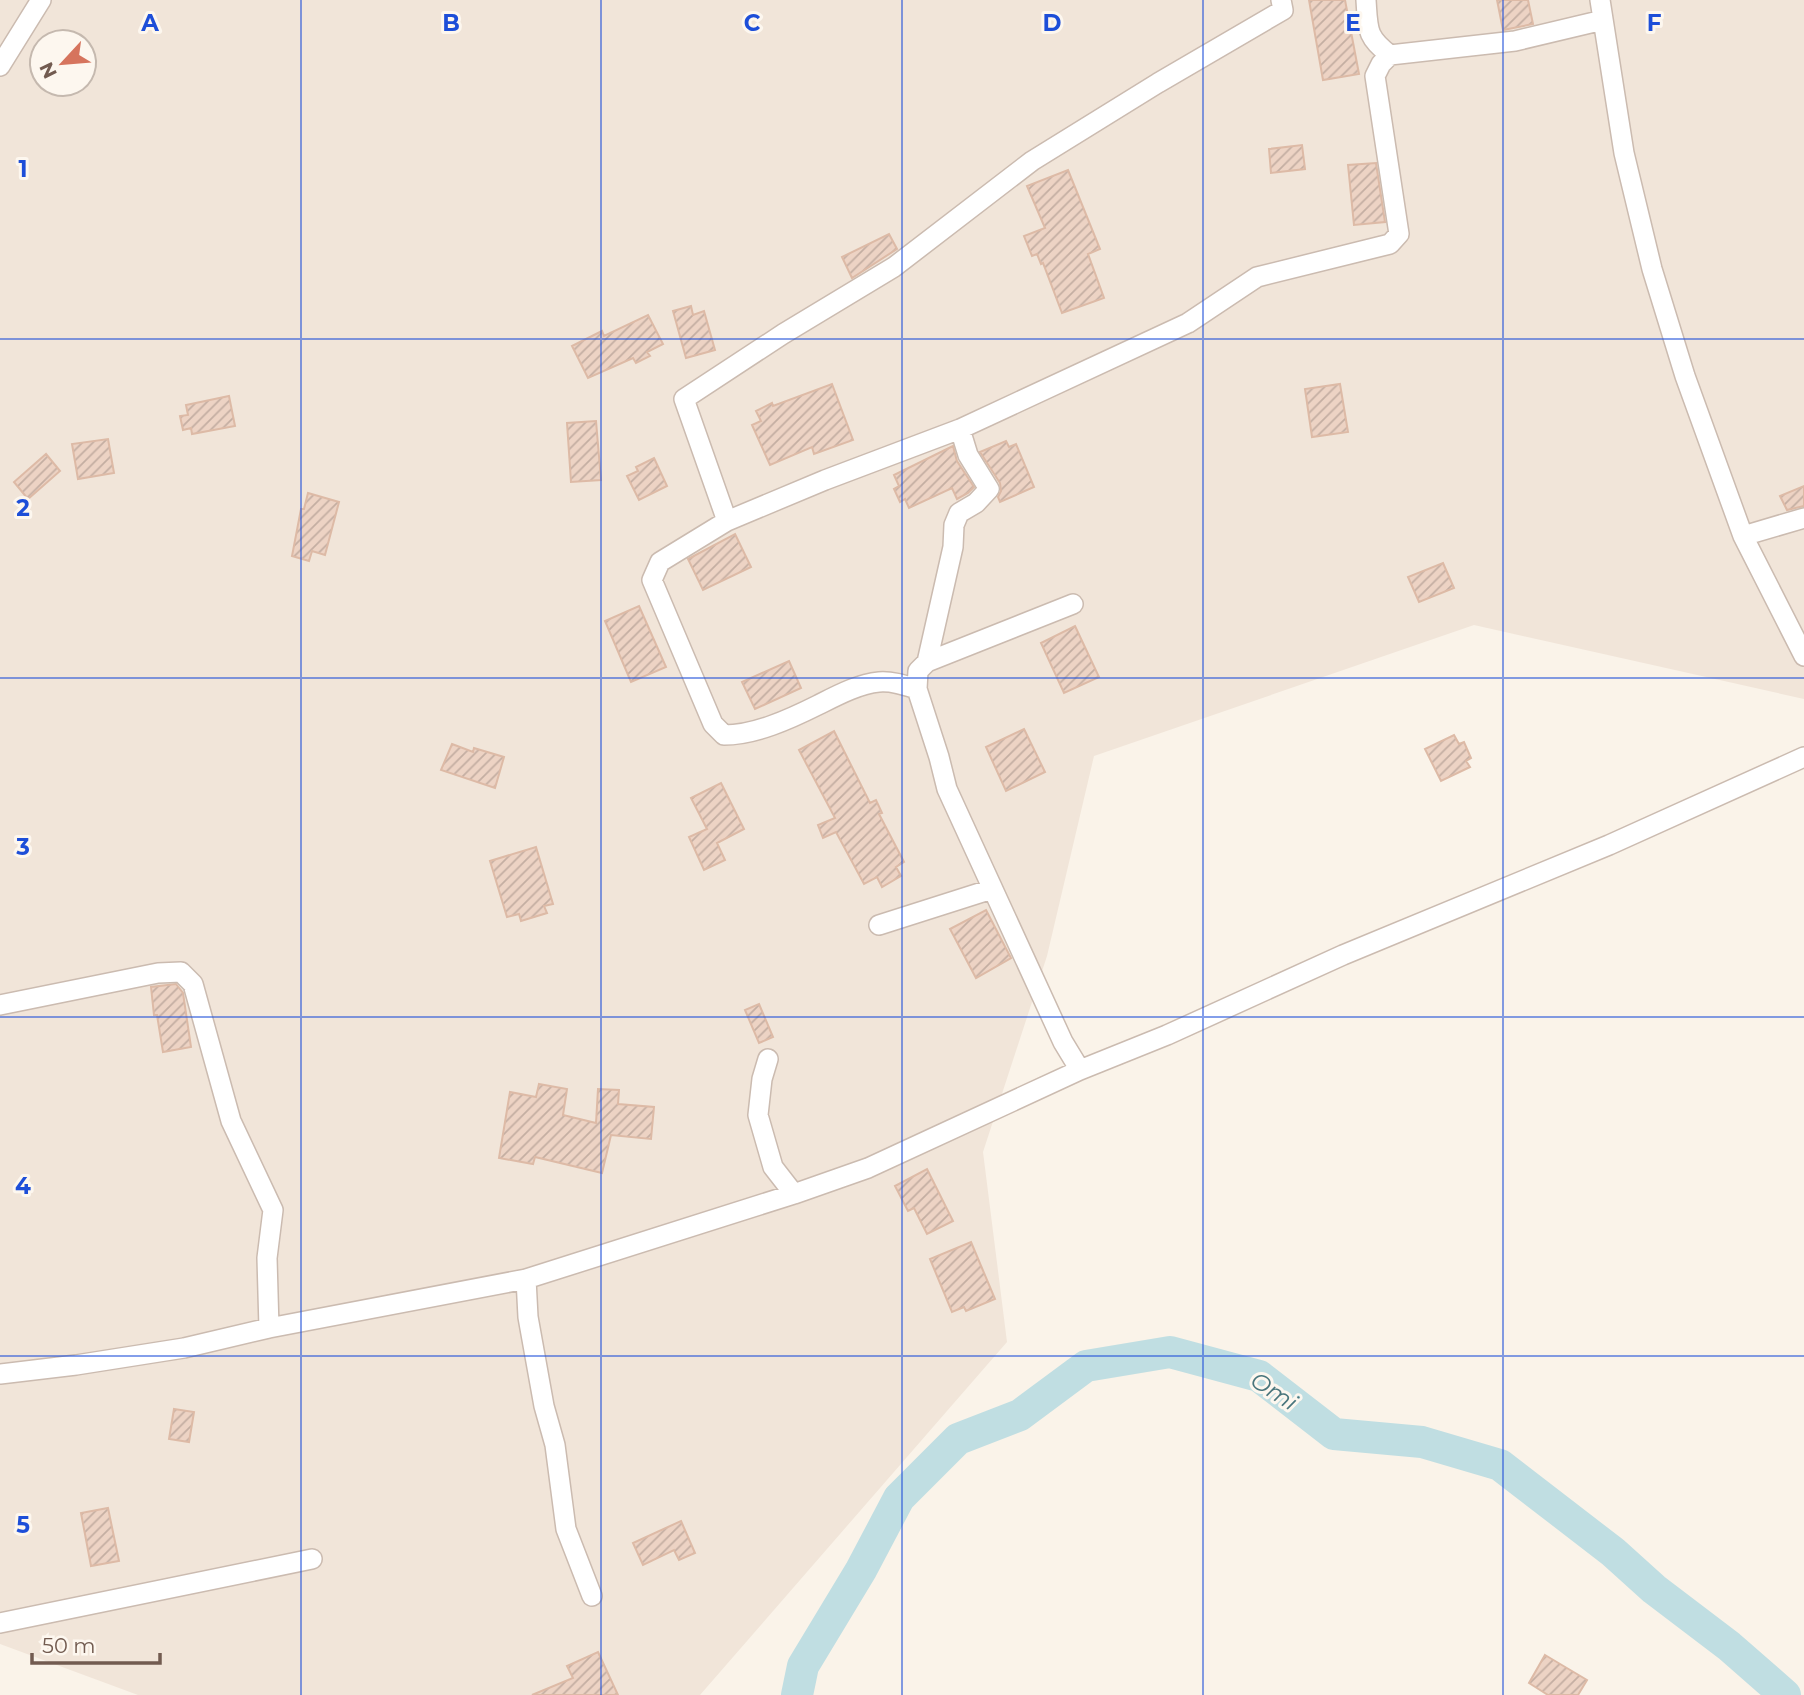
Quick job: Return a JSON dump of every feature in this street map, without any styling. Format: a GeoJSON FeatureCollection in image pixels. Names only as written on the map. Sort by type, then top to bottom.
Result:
{"type":"FeatureCollection","features":[{"type":"Feature","properties":{"kind":"street"},"geometry":{"type":"LineString","coordinates":[[0,66],[41,0]]}},
{"type":"Feature","properties":{"kind":"street"},"geometry":{"type":"LineString","coordinates":[[727,521],[684,399],[783,334],[894,267],[1032,161],[1283,10],[1281,0]]}},
{"type":"Feature","properties":{"kind":"street"},"geometry":{"type":"LineString","coordinates":[[1366,0],[1369,34],[1374,44],[1390,55]]}},
{"type":"Feature","properties":{"kind":"street"},"geometry":{"type":"LineString","coordinates":[[917,689],[896,683],[877,682],[847,691],[811,709],[742,735],[724,735],[713,724],[652,580],[660,562],[727,521],[825,480],[960,429],[1188,323],[1257,277],[1390,244],[1399,234],[1375,76],[1381,64],[1390,55],[1515,41],[1601,10],[1623,153],[1652,269],[1702,424],[1743,536],[1804,656]]}},
{"type":"Feature","properties":{"kind":"street"},"geometry":{"type":"LineString","coordinates":[[927,662],[953,547],[954,525],[959,513],[976,503],[989,489],[968,455],[960,429]]}},
{"type":"Feature","properties":{"kind":"street"},"geometry":{"type":"LineString","coordinates":[[1743,536],[1804,518]]}},
{"type":"Feature","properties":{"kind":"street"},"geometry":{"type":"LineString","coordinates":[[1073,604],[927,662],[918,671],[917,689],[947,789],[1063,1042],[1080,1070]]}},
{"type":"Feature","properties":{"kind":"street"},"geometry":{"type":"LineString","coordinates":[[0,1374],[76,1366],[184,1348],[269,1328],[526,1279],[794,1194],[868,1168],[1080,1070],[1167,1035],[1343,955],[1609,845],[1804,757]]}},
{"type":"Feature","properties":{"kind":"street"},"geometry":{"type":"LineString","coordinates":[[879,925],[992,889]]}},
{"type":"Feature","properties":{"kind":"street"},"geometry":{"type":"LineString","coordinates":[[0,1005],[158,973],[181,972],[193,984],[231,1121],[273,1210],[267,1258],[269,1328]]}},
{"type":"Feature","properties":{"kind":"street"},"geometry":{"type":"LineString","coordinates":[[768,1059],[762,1079],[758,1115],[773,1167],[794,1194]]}},
{"type":"Feature","properties":{"kind":"street"},"geometry":{"type":"LineString","coordinates":[[526,1279],[528,1317],[544,1406],[555,1445],[566,1529],[592,1596]]}},
{"type":"Feature","properties":{"kind":"street"},"geometry":{"type":"LineString","coordinates":[[0,1623],[312,1559]]}},
{"type":"Feature","properties":{"kind":"shaded area"},"geometry":{"type":"Polygon","coordinates":[[[0,0],[1804,0],[1804,699],[1474,625],[1094,756],[1047,956],[983,1152],[1007,1342],[700,1695],[138,1695],[0,1644],[0,0]]]}},
{"type":"Feature","properties":{"kind":"building"},"geometry":{"type":"Polygon","coordinates":[[[1309,0],[1345,0],[1359,74],[1323,80],[1309,0]]]}},
{"type":"Feature","properties":{"kind":"building"},"geometry":{"type":"Polygon","coordinates":[[[1497,0],[1528,0],[1533,24],[1503,30],[1497,0]]]}},
{"type":"Feature","properties":{"kind":"building"},"geometry":{"type":"Polygon","coordinates":[[[1302,145],[1305,169],[1271,173],[1269,149],[1302,145]]]}},
{"type":"Feature","properties":{"kind":"building"},"geometry":{"type":"Polygon","coordinates":[[[1376,163],[1385,222],[1354,225],[1348,165],[1376,163]]]}},
{"type":"Feature","properties":{"kind":"building"},"geometry":{"type":"Polygon","coordinates":[[[1068,170],[1100,249],[1088,254],[1104,298],[1062,313],[1043,263],[1041,264],[1037,254],[1032,256],[1024,236],[1045,228],[1027,186],[1068,170]]]}},
{"type":"Feature","properties":{"kind":"building"},"geometry":{"type":"Polygon","coordinates":[[[889,234],[897,249],[852,278],[842,257],[889,234]]]}},
{"type":"Feature","properties":{"kind":"building"},"geometry":{"type":"Polygon","coordinates":[[[691,306],[693,315],[704,311],[715,350],[686,358],[673,311],[691,306]]]}},
{"type":"Feature","properties":{"kind":"building"},"geometry":{"type":"Polygon","coordinates":[[[648,315],[663,344],[647,352],[650,356],[636,363],[633,358],[588,378],[572,346],[602,331],[604,336],[648,315]]]}},
{"type":"Feature","properties":{"kind":"building"},"geometry":{"type":"Polygon","coordinates":[[[832,384],[853,440],[814,454],[812,447],[770,465],[752,425],[761,421],[756,411],[772,403],[773,406],[832,384]]]}},
{"type":"Feature","properties":{"kind":"building"},"geometry":{"type":"Polygon","coordinates":[[[1340,384],[1348,432],[1312,437],[1305,389],[1340,384]]]}},
{"type":"Feature","properties":{"kind":"building"},"geometry":{"type":"Polygon","coordinates":[[[229,396],[235,426],[192,434],[191,428],[183,430],[180,416],[188,415],[186,405],[229,396]]]}},
{"type":"Feature","properties":{"kind":"building"},"geometry":{"type":"Polygon","coordinates":[[[596,421],[601,480],[571,482],[567,423],[596,421]]]}},
{"type":"Feature","properties":{"kind":"building"},"geometry":{"type":"Polygon","coordinates":[[[108,439],[114,473],[78,479],[72,444],[108,439]]]}},
{"type":"Feature","properties":{"kind":"building"},"geometry":{"type":"Polygon","coordinates":[[[1006,441],[1009,447],[1016,444],[1034,487],[1000,502],[1000,483],[980,452],[1006,441]]]}},
{"type":"Feature","properties":{"kind":"building"},"geometry":{"type":"Polygon","coordinates":[[[953,446],[957,461],[974,487],[957,499],[952,488],[909,508],[905,499],[900,502],[894,489],[899,486],[894,475],[953,446]]]}},
{"type":"Feature","properties":{"kind":"building"},"geometry":{"type":"Polygon","coordinates":[[[46,454],[60,471],[28,499],[14,482],[46,454]]]}},
{"type":"Feature","properties":{"kind":"building"},"geometry":{"type":"Polygon","coordinates":[[[654,458],[667,486],[639,500],[627,476],[638,471],[636,467],[654,458]]]}},
{"type":"Feature","properties":{"kind":"building"},"geometry":{"type":"Polygon","coordinates":[[[1804,486],[1804,506],[1787,510],[1780,496],[1804,486]]]}},
{"type":"Feature","properties":{"kind":"building"},"geometry":{"type":"Polygon","coordinates":[[[308,493],[339,502],[325,555],[312,551],[309,561],[292,556],[301,509],[304,509],[308,493]]]}},
{"type":"Feature","properties":{"kind":"building"},"geometry":{"type":"Polygon","coordinates":[[[735,534],[751,567],[703,590],[688,559],[735,534]]]}},
{"type":"Feature","properties":{"kind":"building"},"geometry":{"type":"Polygon","coordinates":[[[1443,563],[1454,588],[1419,602],[1408,577],[1443,563]]]}},
{"type":"Feature","properties":{"kind":"building"},"geometry":{"type":"Polygon","coordinates":[[[639,606],[666,667],[631,682],[605,621],[639,606]]]}},
{"type":"Feature","properties":{"kind":"building"},"geometry":{"type":"Polygon","coordinates":[[[1075,626],[1099,677],[1064,693],[1041,643],[1075,626]]]}},
{"type":"Feature","properties":{"kind":"building"},"geometry":{"type":"Polygon","coordinates":[[[789,661],[801,688],[755,709],[742,682],[789,661]]]}},
{"type":"Feature","properties":{"kind":"building"},"geometry":{"type":"Polygon","coordinates":[[[1024,729],[1045,772],[1006,791],[986,747],[1024,729]]]}},
{"type":"Feature","properties":{"kind":"building"},"geometry":{"type":"Polygon","coordinates":[[[834,731],[870,803],[876,800],[882,813],[879,814],[904,862],[896,867],[901,876],[882,887],[877,877],[864,884],[836,832],[823,838],[818,825],[835,818],[799,750],[834,731]]]}},
{"type":"Feature","properties":{"kind":"building"},"geometry":{"type":"Polygon","coordinates":[[[1454,735],[1459,744],[1464,742],[1471,758],[1466,761],[1470,767],[1441,781],[1425,749],[1454,735]]]}},
{"type":"Feature","properties":{"kind":"building"},"geometry":{"type":"Polygon","coordinates":[[[452,744],[473,752],[474,748],[504,757],[495,788],[441,770],[452,744]]]}},
{"type":"Feature","properties":{"kind":"building"},"geometry":{"type":"Polygon","coordinates":[[[721,783],[744,829],[717,843],[725,860],[704,870],[689,837],[707,829],[691,798],[721,783]]]}},
{"type":"Feature","properties":{"kind":"building"},"geometry":{"type":"Polygon","coordinates":[[[536,847],[553,904],[544,906],[547,913],[521,921],[519,914],[507,917],[490,861],[536,847]]]}},
{"type":"Feature","properties":{"kind":"building"},"geometry":{"type":"Polygon","coordinates":[[[986,910],[1011,958],[976,978],[950,929],[986,910]]]}},
{"type":"Feature","properties":{"kind":"building"},"geometry":{"type":"Polygon","coordinates":[[[176,984],[183,993],[191,1047],[163,1052],[157,1015],[154,1015],[151,987],[176,984]]]}},
{"type":"Feature","properties":{"kind":"building"},"geometry":{"type":"Polygon","coordinates":[[[759,1004],[773,1037],[759,1043],[745,1010],[759,1004]]]}},
{"type":"Feature","properties":{"kind":"building"},"geometry":{"type":"Polygon","coordinates":[[[539,1084],[567,1089],[563,1115],[596,1123],[598,1089],[619,1090],[618,1104],[654,1107],[651,1139],[611,1135],[602,1173],[535,1157],[533,1164],[499,1158],[510,1092],[536,1097],[539,1084]]]}},
{"type":"Feature","properties":{"kind":"building"},"geometry":{"type":"Polygon","coordinates":[[[927,1169],[953,1221],[927,1234],[914,1208],[908,1211],[895,1186],[927,1169]]]}},
{"type":"Feature","properties":{"kind":"building"},"geometry":{"type":"Polygon","coordinates":[[[971,1242],[995,1299],[966,1311],[964,1307],[952,1312],[930,1259],[971,1242]]]}},
{"type":"Feature","properties":{"kind":"building"},"geometry":{"type":"Polygon","coordinates":[[[174,1409],[194,1412],[189,1442],[169,1439],[174,1409]]]}},
{"type":"Feature","properties":{"kind":"building"},"geometry":{"type":"Polygon","coordinates":[[[108,1508],[119,1561],[91,1566],[81,1513],[108,1508]]]}},
{"type":"Feature","properties":{"kind":"building"},"geometry":{"type":"Polygon","coordinates":[[[681,1521],[695,1553],[679,1560],[674,1550],[643,1565],[633,1543],[681,1521]]]}},
{"type":"Feature","properties":{"kind":"building"},"geometry":{"type":"Polygon","coordinates":[[[598,1652],[618,1695],[532,1695],[573,1678],[567,1666],[598,1652]]]}},
{"type":"Feature","properties":{"kind":"building"},"geometry":{"type":"Polygon","coordinates":[[[1545,1655],[1587,1680],[1578,1695],[1548,1695],[1529,1683],[1545,1655]]]}},
{"type":"Feature","properties":{"kind":"waterway","name":"Omi"},"geometry":{"type":"LineString","coordinates":[[797,1695],[803,1666],[861,1570],[899,1498],[958,1439],[1020,1415],[1086,1366],[1170,1352],[1259,1376],[1334,1434],[1422,1442],[1500,1465],[1613,1552],[1654,1589],[1729,1646],[1785,1695]]}}]}
